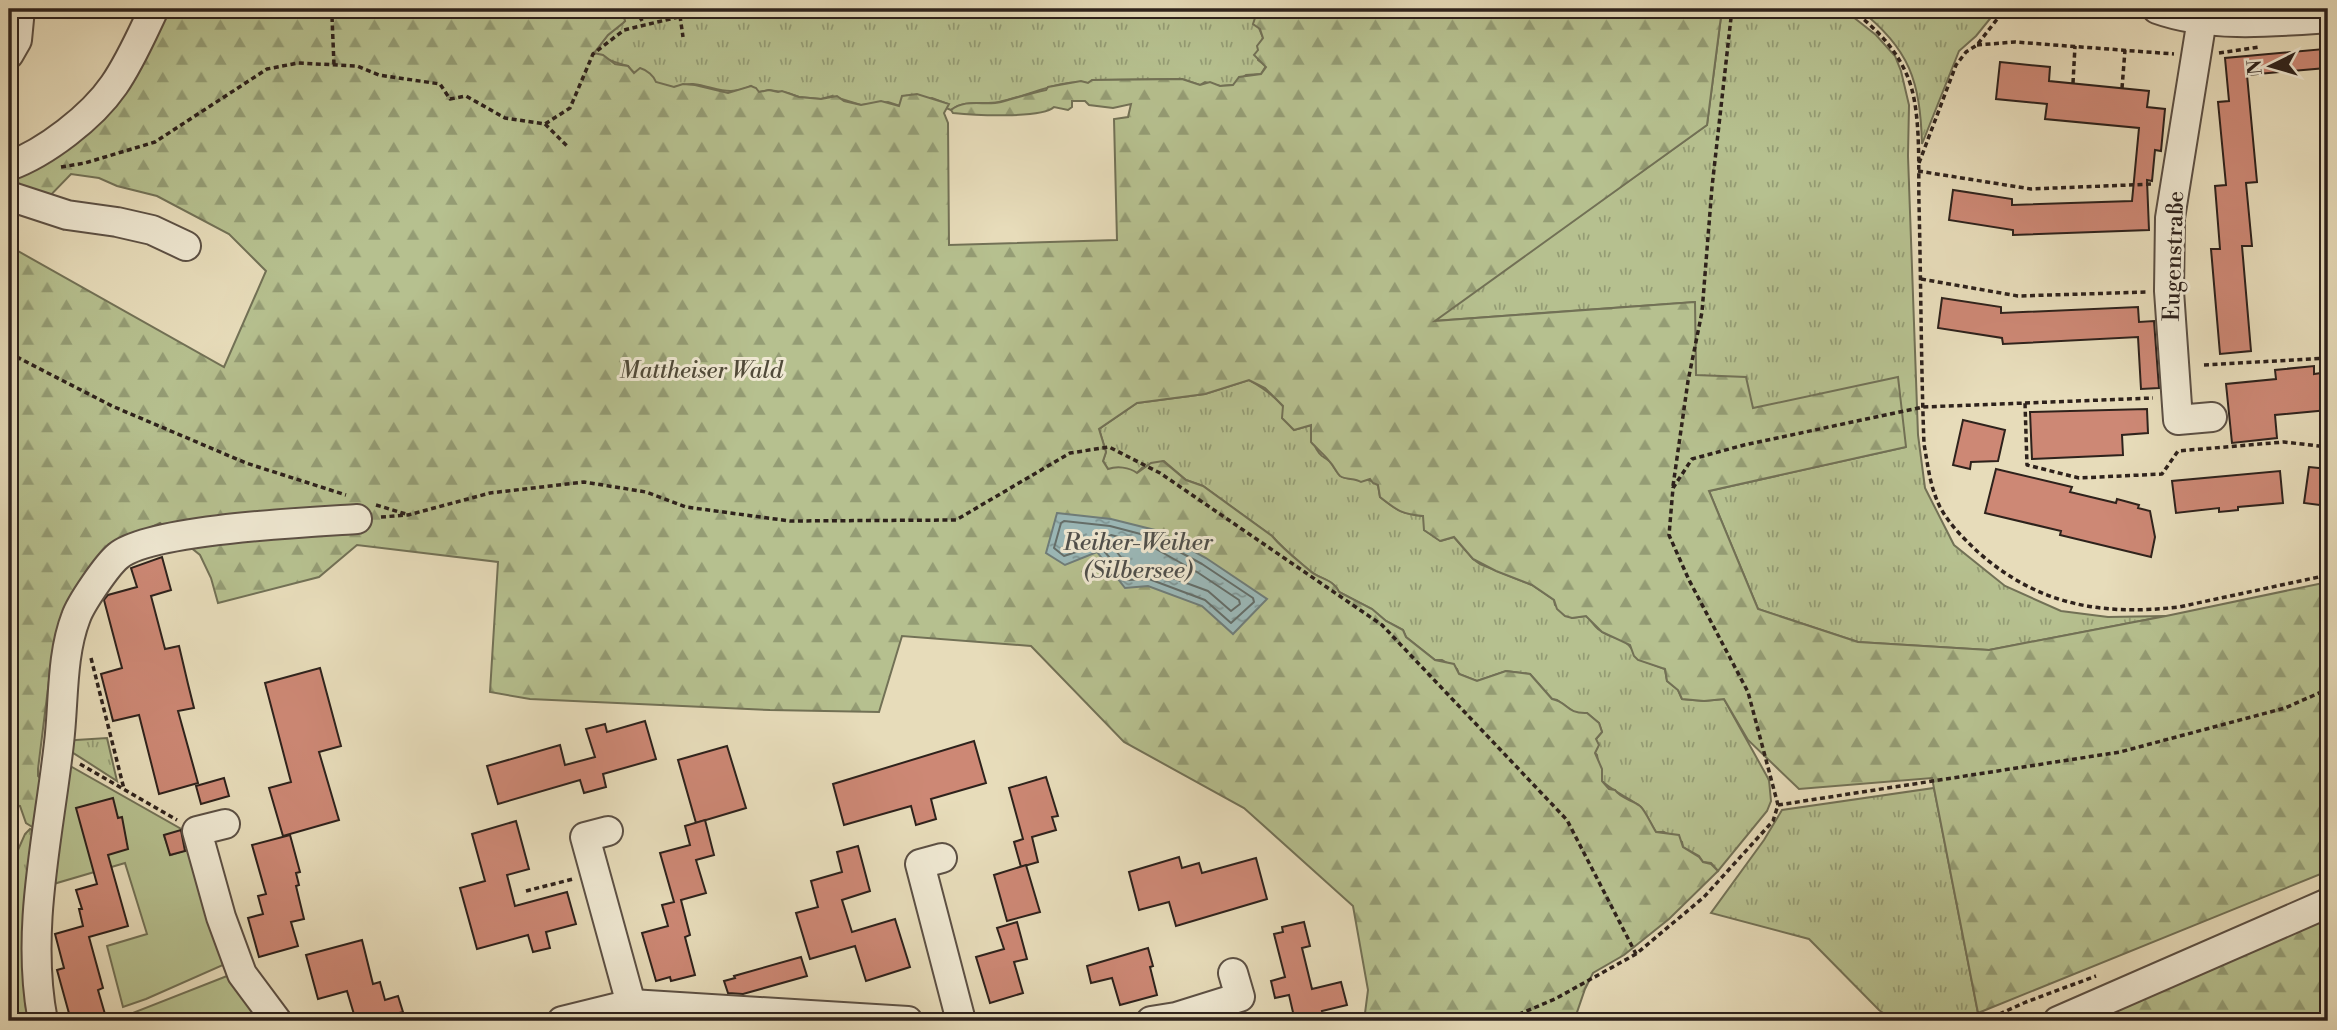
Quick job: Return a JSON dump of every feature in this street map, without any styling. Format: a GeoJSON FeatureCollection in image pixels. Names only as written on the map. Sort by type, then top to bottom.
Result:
{"type":"FeatureCollection","features":[{"type":"Feature","properties":{"kind":"street"},"geometry":{"type":"LineString","coordinates":[[9,54],[17,40],[20,9]]}},
{"type":"Feature","properties":{"kind":"street"},"geometry":{"type":"LineString","coordinates":[[9,166],[30,158],[58,139],[97,105],[114,86],[154,9]]}},
{"type":"Feature","properties":{"kind":"street"},"geometry":{"type":"LineString","coordinates":[[2157,9],[2174,15],[2202,19],[2280,15],[2328,18]]}},
{"type":"Feature","properties":{"kind":"street","name":"Eugenstraße"},"geometry":{"type":"LineString","coordinates":[[2202,19],[2170,218],[2169,291],[2178,420],[2211,417]]}},
{"type":"Feature","properties":{"kind":"street"},"geometry":{"type":"LineString","coordinates":[[9,196],[67,215],[152,230],[187,246]]}},
{"type":"Feature","properties":{"kind":"street"},"geometry":{"type":"LineString","coordinates":[[43,1021],[35,970],[37,926],[65,675],[76,616],[119,555],[143,545],[167,538],[295,523],[362,507]]}},
{"type":"Feature","properties":{"kind":"street"},"geometry":{"type":"LineString","coordinates":[[225,824],[197,831],[220,917],[242,974],[277,1021]]}},
{"type":"Feature","properties":{"kind":"street"},"geometry":{"type":"LineString","coordinates":[[608,831],[585,837],[631,1004]]}},
{"type":"Feature","properties":{"kind":"street"},"geometry":{"type":"LineString","coordinates":[[942,858],[920,864],[961,1021]]}},
{"type":"Feature","properties":{"kind":"street"},"geometry":{"type":"LineString","coordinates":[[2058,1021],[2328,903]]}},
{"type":"Feature","properties":{"kind":"street"},"geometry":{"type":"LineString","coordinates":[[1151,1021],[1176,1017],[1240,997],[1233,973]]}},
{"type":"Feature","properties":{"kind":"street"},"geometry":{"type":"LineString","coordinates":[[562,1021],[631,1004],[908,1021]]}},
{"type":"Feature","properties":{"kind":"path"},"geometry":{"type":"LineString","coordinates":[[636,9],[644,25]]}},
{"type":"Feature","properties":{"kind":"path"},"geometry":{"type":"LineString","coordinates":[[545,124],[570,108],[593,54],[624,30],[712,9]]}},
{"type":"Feature","properties":{"kind":"path"},"geometry":{"type":"LineString","coordinates":[[1503,1021],[1555,999],[1636,954],[1704,897],[1773,821],[1778,805],[1748,692],[1689,580],[1669,535],[1688,382],[1702,312],[1712,187],[1732,9]]}},
{"type":"Feature","properties":{"kind":"path"},"geometry":{"type":"LineString","coordinates":[[1851,9],[1875,29],[1895,52],[1908,75],[1915,102],[1919,165]]}},
{"type":"Feature","properties":{"kind":"path"},"geometry":{"type":"LineString","coordinates":[[2005,9],[1976,46],[1966,52],[1956,65],[1918,171],[1924,444],[1930,480],[1941,508],[1961,537],[1993,565],[2029,588],[2062,600],[2107,610],[2179,607],[2328,575]]}},
{"type":"Feature","properties":{"kind":"path"},"geometry":{"type":"LineString","coordinates":[[681,16],[683,37]]}},
{"type":"Feature","properties":{"kind":"path"},"geometry":{"type":"LineString","coordinates":[[332,17],[334,65]]}},
{"type":"Feature","properties":{"kind":"path"},"geometry":{"type":"LineString","coordinates":[[1976,46],[2015,42],[2196,57],[2265,47]]}},
{"type":"Feature","properties":{"kind":"path"},"geometry":{"type":"LineString","coordinates":[[2073,83],[2075,46]]}},
{"type":"Feature","properties":{"kind":"path"},"geometry":{"type":"LineString","coordinates":[[2122,88],[2125,50]]}},
{"type":"Feature","properties":{"kind":"path"},"geometry":{"type":"LineString","coordinates":[[60,167],[85,163],[155,142],[267,69],[298,63],[357,66],[379,75],[440,84],[450,99],[466,96],[505,118],[545,124],[569,148]]}},
{"type":"Feature","properties":{"kind":"path"},"geometry":{"type":"LineString","coordinates":[[1918,171],[2031,188],[2176,184]]}},
{"type":"Feature","properties":{"kind":"path"},"geometry":{"type":"LineString","coordinates":[[1920,279],[2018,296],[2169,291]]}},
{"type":"Feature","properties":{"kind":"path"},"geometry":{"type":"LineString","coordinates":[[9,353],[112,406],[234,458],[362,507],[408,515],[490,493],[584,482],[646,492],[686,507],[790,521],[956,520],[1070,453],[1109,447],[1160,473],[1382,625],[1567,820],[1636,954]]}},
{"type":"Feature","properties":{"kind":"path"},"geometry":{"type":"LineString","coordinates":[[2204,365],[2328,358]]}},
{"type":"Feature","properties":{"kind":"path"},"geometry":{"type":"LineString","coordinates":[[1673,488],[1692,459],[1744,445],[1923,407],[2176,396]]}},
{"type":"Feature","properties":{"kind":"path"},"geometry":{"type":"LineString","coordinates":[[2025,403],[2027,465],[2079,478],[2162,474],[2178,451],[2284,442],[2328,447]]}},
{"type":"Feature","properties":{"kind":"path"},"geometry":{"type":"LineString","coordinates":[[362,507],[408,515]]}},
{"type":"Feature","properties":{"kind":"path"},"geometry":{"type":"LineString","coordinates":[[89,650],[124,789]]}},
{"type":"Feature","properties":{"kind":"path"},"geometry":{"type":"LineString","coordinates":[[1778,805],[2120,752],[2285,708],[2328,689]]}},
{"type":"Feature","properties":{"kind":"path"},"geometry":{"type":"LineString","coordinates":[[86,767],[173,818]]}},
{"type":"Feature","properties":{"kind":"path"},"geometry":{"type":"LineString","coordinates":[[526,891],[595,873]]}},
{"type":"Feature","properties":{"kind":"green space","name":"Mattheiser Wald"},"geometry":{"type":"Polygon","coordinates":[[[149,9],[677,9],[641,17],[623,14],[625,21],[608,35],[594,53],[603,55],[615,64],[628,66],[634,73],[640,68],[643,69],[652,75],[656,82],[674,87],[683,84],[695,85],[728,93],[751,86],[759,92],[782,91],[799,97],[821,99],[837,96],[844,101],[861,105],[881,101],[899,106],[902,96],[917,94],[949,104],[944,113],[948,123],[949,245],[1117,240],[1114,119],[1128,117],[1131,104],[1113,108],[1089,105],[1085,101],[1072,101],[1072,107],[1068,110],[1054,107],[1035,113],[1006,115],[953,113],[951,110],[963,104],[1001,102],[1046,90],[1048,87],[1081,81],[1088,83],[1092,80],[1182,79],[1200,85],[1210,82],[1220,86],[1233,85],[1239,77],[1261,74],[1266,67],[1254,55],[1263,38],[1260,29],[1253,24],[1258,9],[1722,9],[1707,125],[1435,321],[1695,302],[1696,375],[1746,377],[1753,408],[1898,377],[1906,447],[1709,491],[1758,609],[1858,642],[1989,650],[2328,582],[2328,871],[1978,1013],[1932,778],[1799,789],[1748,740],[1724,699],[1682,699],[1678,690],[1667,681],[1665,669],[1638,660],[1630,645],[1602,632],[1586,616],[1565,616],[1557,609],[1554,600],[1532,585],[1473,559],[1454,537],[1440,541],[1424,530],[1423,516],[1399,511],[1380,497],[1378,485],[1370,479],[1361,482],[1340,476],[1311,442],[1311,425],[1294,430],[1282,418],[1283,406],[1265,388],[1249,380],[1205,394],[1137,403],[1099,429],[1106,452],[1103,461],[1108,469],[1123,468],[1137,473],[1151,463],[1163,461],[1186,480],[1203,486],[1272,536],[1285,550],[1313,573],[1333,584],[1339,592],[1372,609],[1403,630],[1406,637],[1435,660],[1454,664],[1459,674],[1477,681],[1506,671],[1530,674],[1552,699],[1575,712],[1587,713],[1599,723],[1602,732],[1596,739],[1599,745],[1595,753],[1602,769],[1602,781],[1609,789],[1640,806],[1656,832],[1679,835],[1683,847],[1718,871],[1669,919],[1624,955],[1593,973],[1574,1021],[1364,1021],[1368,990],[1353,906],[1244,808],[1124,742],[1031,646],[902,636],[879,712],[530,699],[490,692],[498,562],[357,545],[319,577],[218,603],[211,578],[200,555],[160,523],[133,536],[52,656],[38,769],[38,776],[44,781],[34,828],[26,823],[20,806],[9,805],[9,246],[224,367],[266,271],[229,234],[157,196],[117,186],[99,178],[71,174],[45,201],[9,191],[9,161],[71,124],[149,9]]]}},
{"type":"Feature","properties":{"kind":"green space"},"geometry":{"type":"Polygon","coordinates":[[[677,9],[1258,9],[1255,18],[1263,38],[1258,50],[1258,60],[1266,66],[1261,74],[1246,75],[1233,85],[1220,86],[1205,82],[1200,85],[1182,79],[1093,80],[1088,83],[1056,85],[999,102],[962,105],[951,110],[946,108],[948,104],[932,98],[900,106],[888,102],[861,105],[832,96],[821,99],[769,90],[759,92],[751,86],[729,91],[693,84],[667,86],[641,77],[628,66],[593,54],[608,35],[625,21],[623,14],[641,17],[677,9]]]}},
{"type":"Feature","properties":{"kind":"green space"},"geometry":{"type":"Polygon","coordinates":[[[1722,9],[1843,9],[1876,35],[1895,56],[1909,105],[1908,156],[1918,435],[1925,488],[1954,545],[2005,586],[2061,611],[2108,617],[2166,616],[1989,650],[1858,642],[1758,609],[1709,491],[1906,447],[1753,408],[1696,375],[1694,302],[1433,321],[1707,125],[1722,9]]]}},
{"type":"Feature","properties":{"kind":"green space"},"geometry":{"type":"Polygon","coordinates":[[[1859,9],[1998,9],[1976,36],[1959,51],[1922,144],[1915,84],[1909,68],[1890,38],[1859,9]]]}},
{"type":"Feature","properties":{"kind":"green space"},"geometry":{"type":"Polygon","coordinates":[[[1249,380],[1267,391],[1282,405],[1294,430],[1312,425],[1312,437],[1317,450],[1341,476],[1374,482],[1378,485],[1380,497],[1391,505],[1404,513],[1424,516],[1424,530],[1441,541],[1454,537],[1480,564],[1532,585],[1554,600],[1555,605],[1572,618],[1586,616],[1598,629],[1624,641],[1638,659],[1665,669],[1667,681],[1678,690],[1682,699],[1724,699],[1769,780],[1771,801],[1767,811],[1718,871],[1711,863],[1703,862],[1699,856],[1683,847],[1682,842],[1664,832],[1656,832],[1641,807],[1602,781],[1595,753],[1596,739],[1602,732],[1599,723],[1587,713],[1577,714],[1552,699],[1530,674],[1506,671],[1477,681],[1459,674],[1457,669],[1442,660],[1435,660],[1406,637],[1403,630],[1372,609],[1339,592],[1333,584],[1313,573],[1285,550],[1272,536],[1203,486],[1186,480],[1164,461],[1142,468],[1137,473],[1108,469],[1103,461],[1106,452],[1099,429],[1137,403],[1205,394],[1249,380]]]}},
{"type":"Feature","properties":{"kind":"green space"},"geometry":{"type":"Polygon","coordinates":[[[107,738],[117,781],[64,747],[63,743],[76,740],[107,738]]]}},
{"type":"Feature","properties":{"kind":"green space"},"geometry":{"type":"Polygon","coordinates":[[[63,762],[183,830],[164,836],[171,855],[189,849],[223,965],[123,1007],[107,946],[147,934],[125,863],[50,885],[63,762]]]}},
{"type":"Feature","properties":{"kind":"green space"},"geometry":{"type":"Polygon","coordinates":[[[1934,788],[1978,1013],[1962,1021],[1894,1021],[1879,1010],[1809,939],[1711,913],[1764,840],[1782,810],[1934,788]]]}},
{"type":"Feature","properties":{"kind":"green space"},"geometry":{"type":"Polygon","coordinates":[[[30,829],[35,831],[41,1021],[9,1021],[9,852],[18,850],[30,829]]]}},
{"type":"Feature","properties":{"kind":"green space"},"geometry":{"type":"Polygon","coordinates":[[[2328,916],[2328,1021],[2092,1021],[2328,916]]]}},
{"type":"Feature","properties":{"kind":"green space"},"geometry":{"type":"Polygon","coordinates":[[[227,976],[262,1021],[132,1021],[130,1014],[227,976]]]}},
{"type":"Feature","properties":{"kind":"water","name":"Reiher-Weiher (Silbersee)"},"geometry":{"type":"Polygon","coordinates":[[[1057,513],[1111,519],[1155,530],[1206,558],[1267,599],[1233,634],[1202,606],[1148,586],[1125,588],[1097,552],[1065,565],[1046,553],[1057,513]]]}},
{"type":"Feature","properties":{"kind":"building"},"geometry":{"type":"Polygon","coordinates":[[[2324,49],[2326,68],[2247,75],[2257,182],[2246,183],[2252,246],[2242,246],[2251,351],[2220,354],[2211,249],[2220,249],[2215,186],[2226,185],[2218,102],[2229,101],[2225,58],[2324,49]]]}},
{"type":"Feature","properties":{"kind":"building"},"geometry":{"type":"Polygon","coordinates":[[[2000,62],[2050,67],[2049,81],[2149,91],[2147,107],[2165,109],[2161,151],[2155,150],[2152,181],[2147,180],[2149,230],[2013,235],[2013,230],[1949,220],[1953,190],[2012,199],[2012,205],[2132,201],[2139,128],[2045,119],[2047,104],[1996,99],[2000,62]]]}},
{"type":"Feature","properties":{"kind":"building"},"geometry":{"type":"Polygon","coordinates":[[[1942,298],[2001,307],[2001,313],[2138,307],[2139,322],[2154,321],[2159,388],[2141,389],[2138,337],[2003,344],[2002,338],[1938,328],[1942,298]]]}},
{"type":"Feature","properties":{"kind":"building"},"geometry":{"type":"Polygon","coordinates":[[[2314,366],[2314,374],[2328,372],[2328,410],[2275,415],[2277,438],[2232,443],[2226,384],[2276,379],[2275,370],[2314,366]]]}},
{"type":"Feature","properties":{"kind":"building"},"geometry":{"type":"Polygon","coordinates":[[[2147,409],[2148,433],[2122,435],[2123,455],[2032,459],[2030,412],[2147,409]]]}},
{"type":"Feature","properties":{"kind":"building"},"geometry":{"type":"Polygon","coordinates":[[[1963,420],[2005,430],[1998,461],[1971,462],[1970,469],[1953,465],[1963,420]]]}},
{"type":"Feature","properties":{"kind":"building"},"geometry":{"type":"Polygon","coordinates":[[[2309,467],[2328,469],[2328,506],[2304,503],[2309,467]]]}},
{"type":"Feature","properties":{"kind":"building"},"geometry":{"type":"Polygon","coordinates":[[[1996,469],[2072,487],[2070,492],[2116,503],[2117,499],[2139,505],[2138,508],[2150,511],[2155,537],[2151,557],[1985,513],[1996,469]]]}},
{"type":"Feature","properties":{"kind":"building"},"geometry":{"type":"Polygon","coordinates":[[[2280,471],[2283,503],[2238,507],[2238,510],[2219,512],[2219,508],[2176,513],[2172,481],[2280,471]]]}},
{"type":"Feature","properties":{"kind":"building"},"geometry":{"type":"Polygon","coordinates":[[[162,557],[171,590],[151,596],[165,649],[179,646],[194,708],[178,711],[198,783],[159,794],[139,715],[113,721],[101,674],[122,668],[104,600],[108,595],[137,587],[131,568],[162,557]]]}},
{"type":"Feature","properties":{"kind":"building"},"geometry":{"type":"Polygon","coordinates":[[[320,668],[341,746],[319,752],[339,820],[283,836],[269,788],[291,782],[265,683],[320,668]]]}},
{"type":"Feature","properties":{"kind":"building"},"geometry":{"type":"Polygon","coordinates":[[[645,721],[656,759],[603,774],[606,787],[584,793],[580,780],[498,804],[487,766],[560,745],[565,765],[595,757],[586,729],[605,724],[607,732],[645,721]]]}},
{"type":"Feature","properties":{"kind":"building"},"geometry":{"type":"Polygon","coordinates":[[[974,741],[986,783],[931,799],[936,819],[916,825],[911,806],[844,825],[833,784],[974,741]]]}},
{"type":"Feature","properties":{"kind":"building"},"geometry":{"type":"Polygon","coordinates":[[[727,746],[746,808],[696,823],[678,760],[727,746]]]}},
{"type":"Feature","properties":{"kind":"building"},"geometry":{"type":"Polygon","coordinates":[[[1046,777],[1058,816],[1052,817],[1056,830],[1032,837],[1038,862],[1021,867],[1014,842],[1023,839],[1009,788],[1046,777]]]}},
{"type":"Feature","properties":{"kind":"building"},"geometry":{"type":"Polygon","coordinates":[[[224,778],[229,796],[201,804],[196,786],[224,778]]]}},
{"type":"Feature","properties":{"kind":"building"},"geometry":{"type":"Polygon","coordinates":[[[113,798],[118,818],[122,817],[128,849],[108,855],[128,926],[89,937],[103,988],[98,990],[107,1021],[85,1021],[83,1014],[70,1017],[57,970],[64,968],[55,934],[83,926],[79,909],[82,909],[76,890],[97,884],[76,808],[113,798]]]}},
{"type":"Feature","properties":{"kind":"building"},"geometry":{"type":"Polygon","coordinates":[[[705,820],[714,855],[696,860],[706,893],[681,900],[690,935],[685,937],[695,975],[671,981],[670,977],[656,981],[642,933],[668,926],[662,905],[674,902],[660,853],[690,845],[685,826],[705,820]]]}},
{"type":"Feature","properties":{"kind":"building"},"geometry":{"type":"Polygon","coordinates":[[[516,821],[529,869],[507,875],[515,906],[567,892],[576,924],[546,932],[550,948],[533,952],[528,935],[477,949],[460,888],[485,881],[472,834],[516,821]]]}},
{"type":"Feature","properties":{"kind":"building"},"geometry":{"type":"Polygon","coordinates":[[[181,830],[185,851],[170,855],[164,835],[181,830]]]}},
{"type":"Feature","properties":{"kind":"building"},"geometry":{"type":"Polygon","coordinates":[[[290,835],[300,872],[296,873],[299,885],[296,886],[304,919],[291,922],[298,946],[259,957],[248,918],[263,914],[258,896],[266,894],[252,845],[290,835]]]}},
{"type":"Feature","properties":{"kind":"building"},"geometry":{"type":"Polygon","coordinates":[[[858,846],[870,891],[842,900],[852,932],[895,919],[910,967],[866,981],[855,946],[810,959],[796,913],[818,907],[811,881],[842,872],[837,852],[858,846]]]}},
{"type":"Feature","properties":{"kind":"building"},"geometry":{"type":"Polygon","coordinates":[[[1179,857],[1182,868],[1199,863],[1202,873],[1256,858],[1267,899],[1176,926],[1169,902],[1139,910],[1129,872],[1179,857]]]}},
{"type":"Feature","properties":{"kind":"building"},"geometry":{"type":"Polygon","coordinates":[[[1026,865],[1040,912],[1007,921],[994,875],[1026,865]]]}},
{"type":"Feature","properties":{"kind":"building"},"geometry":{"type":"Polygon","coordinates":[[[1017,922],[1027,959],[1014,962],[1023,993],[990,1003],[976,957],[1004,949],[997,928],[1017,922]]]}},
{"type":"Feature","properties":{"kind":"building"},"geometry":{"type":"Polygon","coordinates":[[[1304,922],[1310,946],[1302,948],[1312,989],[1341,982],[1347,1005],[1322,1011],[1324,1021],[1295,1021],[1289,995],[1275,998],[1271,981],[1285,977],[1274,934],[1283,932],[1282,927],[1304,922]]]}},
{"type":"Feature","properties":{"kind":"building"},"geometry":{"type":"Polygon","coordinates":[[[362,940],[373,984],[380,982],[385,1000],[398,996],[403,1012],[384,1017],[385,1021],[356,1021],[347,991],[318,999],[306,955],[362,940]]]}},
{"type":"Feature","properties":{"kind":"building"},"geometry":{"type":"Polygon","coordinates":[[[1148,948],[1157,995],[1120,1005],[1112,978],[1091,983],[1087,966],[1148,948]]]}},
{"type":"Feature","properties":{"kind":"building"},"geometry":{"type":"Polygon","coordinates":[[[801,957],[807,976],[743,994],[728,993],[724,981],[735,978],[734,976],[801,957]]]}}]}
